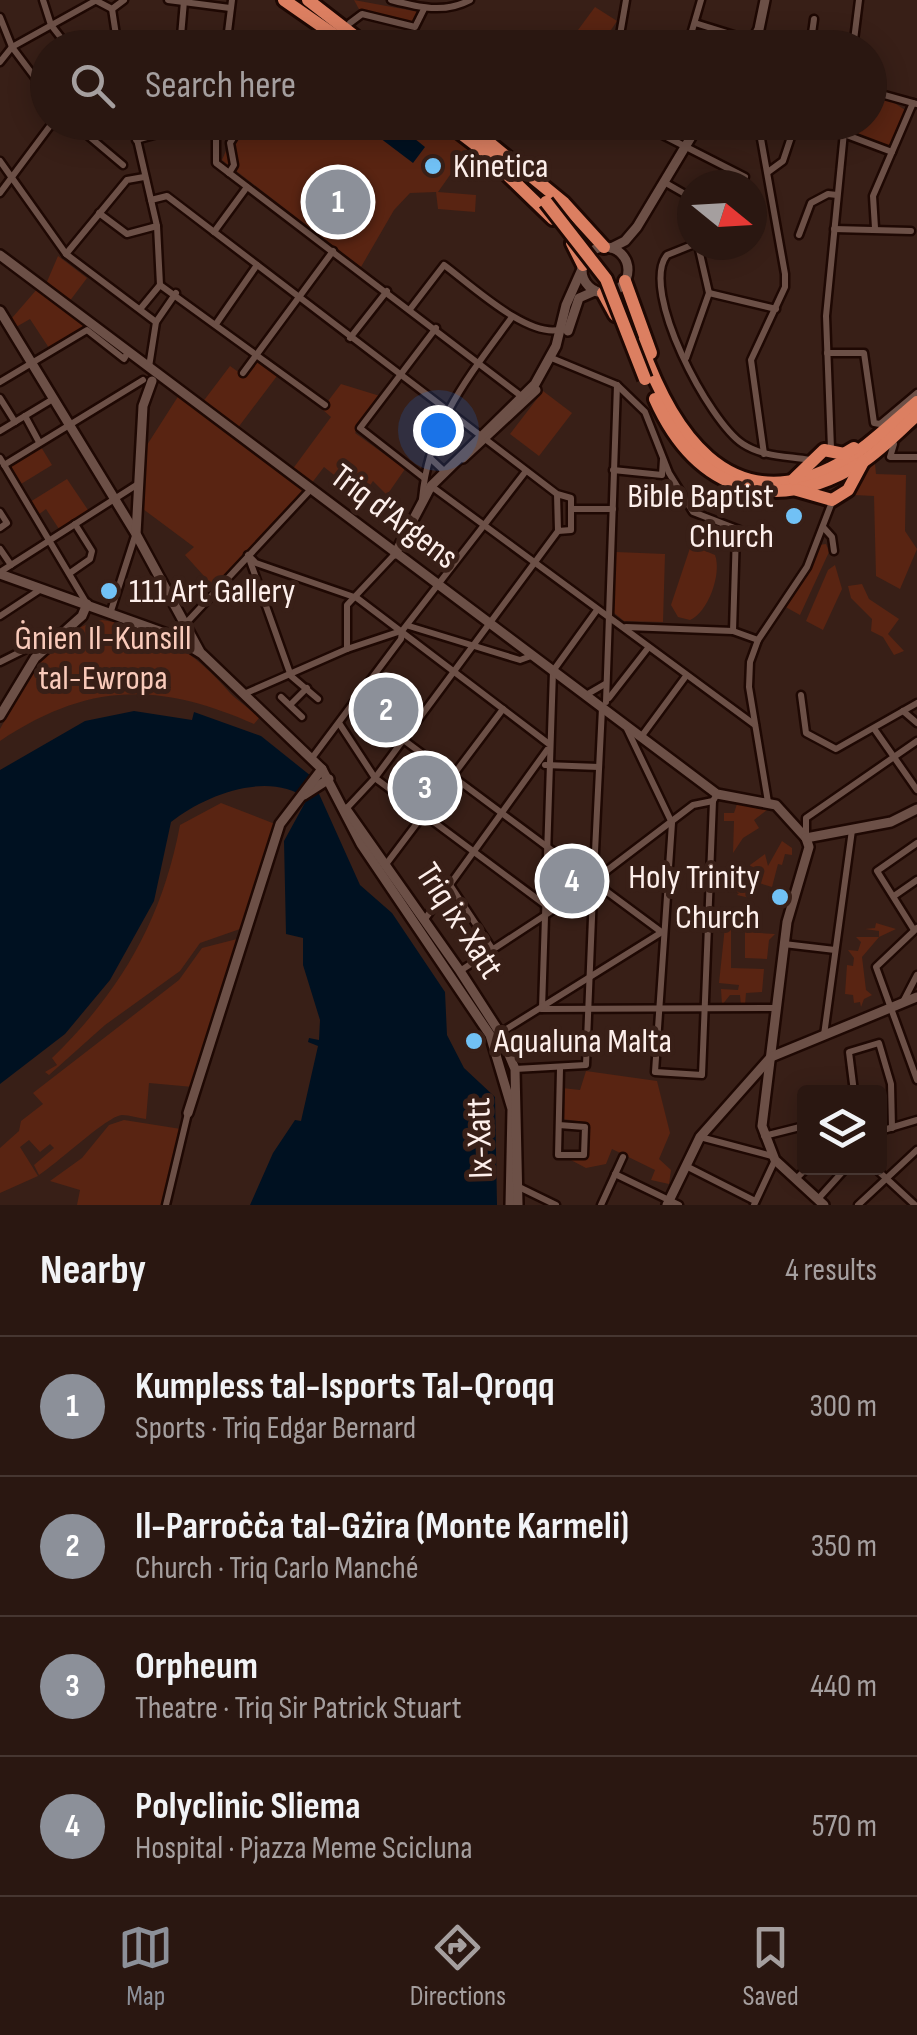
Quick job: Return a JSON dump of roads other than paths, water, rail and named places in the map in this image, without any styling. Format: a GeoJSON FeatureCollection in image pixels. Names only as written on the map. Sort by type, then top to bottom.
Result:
{"type":"FeatureCollection","features":[{"type":"Feature","properties":{"kind":"highway"},"geometry":{"type":"LineString","coordinates":[[284,0],[332,30]]}},
{"type":"Feature","properties":{"kind":"highway"},"geometry":{"type":"LineString","coordinates":[[294,0],[335,30]]}},
{"type":"Feature","properties":{"kind":"highway"},"geometry":{"type":"LineString","coordinates":[[308,0],[339,30]]}},
{"type":"Feature","properties":{"kind":"highway"},"geometry":{"type":"LineString","coordinates":[[316,0],[342,30]]}},
{"type":"Feature","properties":{"kind":"highway"},"geometry":{"type":"LineString","coordinates":[[468,140],[550,215],[582,267]]}},
{"type":"Feature","properties":{"kind":"highway"},"geometry":{"type":"LineString","coordinates":[[486,140],[564,203],[608,247]]}},
{"type":"Feature","properties":{"kind":"highway"},"geometry":{"type":"LineString","coordinates":[[494,162],[550,201],[606,279],[665,422],[692,460]]}},
{"type":"Feature","properties":{"kind":"highway"},"geometry":{"type":"LineString","coordinates":[[514,162],[615,280],[658,394],[712,463],[742,477],[793,486],[825,499],[848,490],[865,460]]}},
{"type":"Feature","properties":{"kind":"highway"},"geometry":{"type":"LineString","coordinates":[[625,281],[674,416]]}},
{"type":"Feature","properties":{"kind":"highway"},"geometry":{"type":"LineString","coordinates":[[600,292],[654,414],[692,460],[721,478],[753,490],[793,486],[865,460],[917,419]]}},
{"type":"Feature","properties":{"kind":"highway"},"geometry":{"type":"LineString","coordinates":[[793,486],[808,464],[828,448],[844,454],[917,402]]}},
{"type":"Feature","properties":{"kind":"highway"},"geometry":{"type":"LineString","coordinates":[[793,486],[834,466],[876,429]]}},
{"type":"Feature","properties":{"kind":"main road"},"geometry":{"type":"LineString","coordinates":[[755,30],[765,0]]}},
{"type":"Feature","properties":{"kind":"main road"},"geometry":{"type":"LineString","coordinates":[[395,554],[428,482],[445,472],[524,397],[556,360],[565,329],[566,305],[587,256],[625,241],[690,140]]}},
{"type":"Feature","properties":{"kind":"main road"},"geometry":{"type":"LineString","coordinates":[[524,397],[535,384],[579,298],[588,291],[600,292],[625,281],[626,259],[637,227]]}},
{"type":"Feature","properties":{"kind":"main road"},"geometry":{"type":"LineString","coordinates":[[608,247],[626,259]]}},
{"type":"Feature","properties":{"kind":"main road"},"geometry":{"type":"LineString","coordinates":[[0,255],[128,352],[148,374],[136,534]]}},
{"type":"Feature","properties":{"kind":"main road"},"geometry":{"type":"LineString","coordinates":[[582,267],[584,279],[600,292]]}},
{"type":"Feature","properties":{"kind":"main road"},"geometry":{"type":"LineString","coordinates":[[0,311],[136,534],[202,654]]}},
{"type":"Feature","properties":{"kind":"main road","name":"Triq d'Argens"},"geometry":{"type":"LineString","coordinates":[[148,374],[170,382],[530,656],[602,704],[715,798]]}},
{"type":"Feature","properties":{"kind":"main road"},"geometry":{"type":"LineString","coordinates":[[134,389],[143,406]]}},
{"type":"Feature","properties":{"kind":"main road"},"geometry":{"type":"LineString","coordinates":[[124,520],[137,512]]}},
{"type":"Feature","properties":{"kind":"main road","name":"Triq ix-Xatt"},"geometry":{"type":"LineString","coordinates":[[0,573],[173,636],[202,654],[312,758],[329,780],[361,844],[490,1035],[504,1069]]}},
{"type":"Feature","properties":{"kind":"main road"},"geometry":{"type":"LineString","coordinates":[[77,621],[87,604]]}},
{"type":"Feature","properties":{"kind":"main road"},"geometry":{"type":"LineString","coordinates":[[0,716],[35,658],[58,633],[77,621],[110,616]]}},
{"type":"Feature","properties":{"kind":"main road"},"geometry":{"type":"LineString","coordinates":[[188,1113],[280,824],[322,770]]}},
{"type":"Feature","properties":{"kind":"main road"},"geometry":{"type":"LineString","coordinates":[[315,783],[329,780]]}},
{"type":"Feature","properties":{"kind":"main road"},"geometry":{"type":"LineString","coordinates":[[715,798],[776,805],[806,838],[809,847],[784,944],[765,1078],[764,1136],[774,1158],[821,1202]]}},
{"type":"Feature","properties":{"kind":"main road"},"geometry":{"type":"LineString","coordinates":[[806,838],[891,822],[917,809]]}},
{"type":"Feature","properties":{"kind":"main road","name":"Triq ix-Xatt"},"geometry":{"type":"LineString","coordinates":[[346,810],[388,863],[460,971],[500,1034],[515,1069]]}},
{"type":"Feature","properties":{"kind":"main road"},"geometry":{"type":"LineString","coordinates":[[671,1203],[700,1137],[771,1057],[917,997]]}},
{"type":"Feature","properties":{"kind":"main road","name":"Ix-Xatt"},"geometry":{"type":"LineString","coordinates":[[504,1069],[512,1110],[510,1205]]}},
{"type":"Feature","properties":{"kind":"main road","name":"Ix-Xatt"},"geometry":{"type":"LineString","coordinates":[[515,1069],[518,1205]]}},
{"type":"Feature","properties":{"kind":"street"},"geometry":{"type":"LineString","coordinates":[[43,0],[55,30]]}},
{"type":"Feature","properties":{"kind":"street"},"geometry":{"type":"LineString","coordinates":[[42,30],[95,0],[112,9]]}},
{"type":"Feature","properties":{"kind":"street"},"geometry":{"type":"LineString","coordinates":[[112,9],[124,0]]}},
{"type":"Feature","properties":{"kind":"street"},"geometry":{"type":"LineString","coordinates":[[168,0],[231,4],[228,30]]}},
{"type":"Feature","properties":{"kind":"street"},"geometry":{"type":"LineString","coordinates":[[391,0],[424,9],[458,6],[470,0]]}},
{"type":"Feature","properties":{"kind":"street"},"geometry":{"type":"LineString","coordinates":[[621,30],[626,0]]}},
{"type":"Feature","properties":{"kind":"street"},"geometry":{"type":"LineString","coordinates":[[693,30],[701,0]]}},
{"type":"Feature","properties":{"kind":"street"},"geometry":{"type":"LineString","coordinates":[[855,30],[859,0]]}},
{"type":"Feature","properties":{"kind":"street"},"geometry":{"type":"LineString","coordinates":[[182,30],[184,1]]}},
{"type":"Feature","properties":{"kind":"street"},"geometry":{"type":"LineString","coordinates":[[112,9],[115,30]]}},
{"type":"Feature","properties":{"kind":"street"},"geometry":{"type":"LineString","coordinates":[[350,23],[362,14],[415,27],[424,9]]}},
{"type":"Feature","properties":{"kind":"street"},"geometry":{"type":"LineString","coordinates":[[812,30],[814,19]]}},
{"type":"Feature","properties":{"kind":"street"},"geometry":{"type":"LineString","coordinates":[[1,22],[30,70]]}},
{"type":"Feature","properties":{"kind":"street"},"geometry":{"type":"LineString","coordinates":[[695,23],[714,30]]}},
{"type":"Feature","properties":{"kind":"street"},"geometry":{"type":"LineString","coordinates":[[0,62],[12,46],[30,36]]}},
{"type":"Feature","properties":{"kind":"street"},"geometry":{"type":"LineString","coordinates":[[875,228],[873,196],[915,103],[887,96]]}},
{"type":"Feature","properties":{"kind":"street"},"geometry":{"type":"LineString","coordinates":[[0,193],[40,140]]}},
{"type":"Feature","properties":{"kind":"street"},"geometry":{"type":"LineString","coordinates":[[93,140],[123,165],[127,180]]}},
{"type":"Feature","properties":{"kind":"street"},"geometry":{"type":"LineString","coordinates":[[136,140],[157,226],[160,285],[141,308]]}},
{"type":"Feature","properties":{"kind":"street"},"geometry":{"type":"LineString","coordinates":[[215,140],[214,159],[229,174],[524,397]]}},
{"type":"Feature","properties":{"kind":"street"},"geometry":{"type":"LineString","coordinates":[[229,174],[234,165],[232,140]]}},
{"type":"Feature","properties":{"kind":"street"},"geometry":{"type":"LineString","coordinates":[[676,140],[732,170]]}},
{"type":"Feature","properties":{"kind":"street"},"geometry":{"type":"LineString","coordinates":[[762,140],[786,274],[776,309],[756,342],[752,360],[764,454]]}},
{"type":"Feature","properties":{"kind":"street"},"geometry":{"type":"LineString","coordinates":[[768,172],[783,161],[790,140]]}},
{"type":"Feature","properties":{"kind":"street"},"geometry":{"type":"LineString","coordinates":[[828,448],[834,229],[843,140]]}},
{"type":"Feature","properties":{"kind":"street"},"geometry":{"type":"LineString","coordinates":[[860,140],[892,152]]}},
{"type":"Feature","properties":{"kind":"street"},"geometry":{"type":"LineString","coordinates":[[0,161],[66,254],[156,322]]}},
{"type":"Feature","properties":{"kind":"street"},"geometry":{"type":"LineString","coordinates":[[123,165],[140,161]]}},
{"type":"Feature","properties":{"kind":"street"},"geometry":{"type":"LineString","coordinates":[[66,254],[127,180],[144,177]]}},
{"type":"Feature","properties":{"kind":"street"},"geometry":{"type":"LineString","coordinates":[[664,182],[677,190]]}},
{"type":"Feature","properties":{"kind":"street"},"geometry":{"type":"LineString","coordinates":[[214,232],[247,186]]}},
{"type":"Feature","properties":{"kind":"street"},"geometry":{"type":"LineString","coordinates":[[799,235],[811,203],[828,194],[837,195]]}},
{"type":"Feature","properties":{"kind":"street"},"geometry":{"type":"LineString","coordinates":[[152,200],[167,196],[526,471],[557,494],[572,498],[571,530],[558,531]]}},
{"type":"Feature","properties":{"kind":"street"},"geometry":{"type":"LineString","coordinates":[[99,213],[127,234],[157,226]]}},
{"type":"Feature","properties":{"kind":"street"},"geometry":{"type":"LineString","coordinates":[[834,229],[914,231]]}},
{"type":"Feature","properties":{"kind":"street"},"geometry":{"type":"LineString","coordinates":[[243,373],[333,251]]}},
{"type":"Feature","properties":{"kind":"street"},"geometry":{"type":"LineString","coordinates":[[677,251],[667,254],[657,273],[658,292],[685,361],[727,430],[764,454],[792,457],[808,464]]}},
{"type":"Feature","properties":{"kind":"street"},"geometry":{"type":"LineString","coordinates":[[685,361],[709,293],[699,260]]}},
{"type":"Feature","properties":{"kind":"street"},"geometry":{"type":"LineString","coordinates":[[216,324],[257,265]]}},
{"type":"Feature","properties":{"kind":"street"},"geometry":{"type":"LineString","coordinates":[[411,308],[444,265],[512,317],[551,332],[565,329]]}},
{"type":"Feature","properties":{"kind":"street"},"geometry":{"type":"LineString","coordinates":[[160,285],[325,405]]}},
{"type":"Feature","properties":{"kind":"street"},"geometry":{"type":"LineString","coordinates":[[350,338],[387,291]]}},
{"type":"Feature","properties":{"kind":"street"},"geometry":{"type":"LineString","coordinates":[[87,604],[2,461],[134,389],[148,374],[156,322],[176,293]]}},
{"type":"Feature","properties":{"kind":"street"},"geometry":{"type":"LineString","coordinates":[[709,293],[776,309]]}},
{"type":"Feature","properties":{"kind":"street"},"geometry":{"type":"LineString","coordinates":[[428,482],[430,458],[446,408],[512,317]]}},
{"type":"Feature","properties":{"kind":"street"},"geometry":{"type":"LineString","coordinates":[[436,328],[361,430],[533,564],[755,725]]}},
{"type":"Feature","properties":{"kind":"street"},"geometry":{"type":"LineString","coordinates":[[0,382],[88,330],[124,359],[128,352]]}},
{"type":"Feature","properties":{"kind":"street"},"geometry":{"type":"LineString","coordinates":[[828,353],[864,352],[876,429]]}},
{"type":"Feature","properties":{"kind":"street"},"geometry":{"type":"LineString","coordinates":[[556,360],[617,385],[645,412],[689,508],[736,532],[768,542]]}},
{"type":"Feature","properties":{"kind":"street"},"geometry":{"type":"LineString","coordinates":[[617,385],[606,684],[599,767],[598,874],[602,888],[662,932]]}},
{"type":"Feature","properties":{"kind":"street"},"geometry":{"type":"LineString","coordinates":[[876,429],[917,393]]}},
{"type":"Feature","properties":{"kind":"street"},"geometry":{"type":"LineString","coordinates":[[0,398],[15,422]]}},
{"type":"Feature","properties":{"kind":"street"},"geometry":{"type":"LineString","coordinates":[[0,430],[53,399]]}},
{"type":"Feature","properties":{"kind":"street"},"geometry":{"type":"LineString","coordinates":[[25,416],[39,442]]}},
{"type":"Feature","properties":{"kind":"street"},"geometry":{"type":"LineString","coordinates":[[917,419],[889,448],[890,457],[917,457]]}},
{"type":"Feature","properties":{"kind":"street"},"geometry":{"type":"LineString","coordinates":[[613,470],[662,474],[664,452]]}},
{"type":"Feature","properties":{"kind":"street"},"geometry":{"type":"LineString","coordinates":[[430,458],[445,472]]}},
{"type":"Feature","properties":{"kind":"street"},"geometry":{"type":"LineString","coordinates":[[312,758],[526,471]]}},
{"type":"Feature","properties":{"kind":"street"},"geometry":{"type":"LineString","coordinates":[[0,573],[138,483]]}},
{"type":"Feature","properties":{"kind":"street"},"geometry":{"type":"LineString","coordinates":[[173,636],[184,630],[184,622],[311,489]]}},
{"type":"Feature","properties":{"kind":"street"},"geometry":{"type":"LineString","coordinates":[[346,810],[558,531],[557,494]]}},
{"type":"Feature","properties":{"kind":"street"},"geometry":{"type":"LineString","coordinates":[[768,802],[750,674],[758,640],[806,567],[826,516],[825,499]]}},
{"type":"Feature","properties":{"kind":"street"},"geometry":{"type":"LineString","coordinates":[[825,499],[826,516]]}},
{"type":"Feature","properties":{"kind":"street"},"geometry":{"type":"LineString","coordinates":[[572,509],[613,509]]}},
{"type":"Feature","properties":{"kind":"street"},"geometry":{"type":"LineString","coordinates":[[0,512],[4,525]]}},
{"type":"Feature","properties":{"kind":"street"},"geometry":{"type":"LineString","coordinates":[[70,573],[92,554],[75,524]]}},
{"type":"Feature","properties":{"kind":"street"},"geometry":{"type":"LineString","coordinates":[[822,526],[832,537],[834,551]]}},
{"type":"Feature","properties":{"kind":"street"},"geometry":{"type":"LineString","coordinates":[[733,630],[736,532]]}},
{"type":"Feature","properties":{"kind":"street"},"geometry":{"type":"LineString","coordinates":[[110,616],[136,534]]}},
{"type":"Feature","properties":{"kind":"street"},"geometry":{"type":"LineString","coordinates":[[0,549],[10,566]]}},
{"type":"Feature","properties":{"kind":"street"},"geometry":{"type":"LineString","coordinates":[[347,649],[347,605],[395,554]]}},
{"type":"Feature","properties":{"kind":"street"},"geometry":{"type":"LineString","coordinates":[[248,555],[256,563],[357,598],[406,628],[454,671],[550,745]]}},
{"type":"Feature","properties":{"kind":"street"},"geometry":{"type":"LineString","coordinates":[[248,555],[292,676],[318,699]]}},
{"type":"Feature","properties":{"kind":"street"},"geometry":{"type":"LineString","coordinates":[[0,616],[42,588]]}},
{"type":"Feature","properties":{"kind":"street"},"geometry":{"type":"LineString","coordinates":[[542,1009],[547,848],[544,764],[550,745],[552,672],[597,610]]}},
{"type":"Feature","properties":{"kind":"street"},"geometry":{"type":"LineString","coordinates":[[624,627],[733,630],[758,640]]}},
{"type":"Feature","properties":{"kind":"street"},"geometry":{"type":"LineString","coordinates":[[244,694],[406,628],[520,660],[530,656]]}},
{"type":"Feature","properties":{"kind":"street"},"geometry":{"type":"LineString","coordinates":[[0,662],[58,633]]}},
{"type":"Feature","properties":{"kind":"street"},"geometry":{"type":"LineString","coordinates":[[602,704],[648,648]]}},
{"type":"Feature","properties":{"kind":"street"},"geometry":{"type":"LineString","coordinates":[[641,737],[686,676]]}},
{"type":"Feature","properties":{"kind":"street"},"geometry":{"type":"LineString","coordinates":[[586,695],[606,684]]}},
{"type":"Feature","properties":{"kind":"street"},"geometry":{"type":"LineString","coordinates":[[290,705],[306,688]]}},
{"type":"Feature","properties":{"kind":"street"},"geometry":{"type":"LineString","coordinates":[[802,695],[806,733],[816,742],[836,749],[917,703]]}},
{"type":"Feature","properties":{"kind":"street"},"geometry":{"type":"LineString","coordinates":[[281,697],[302,717]]}},
{"type":"Feature","properties":{"kind":"street"},"geometry":{"type":"LineString","coordinates":[[354,703],[585,875],[589,890],[586,1065],[515,1069]]}},
{"type":"Feature","properties":{"kind":"street"},"geometry":{"type":"LineString","coordinates":[[388,863],[503,709]]}},
{"type":"Feature","properties":{"kind":"street"},"geometry":{"type":"LineString","coordinates":[[903,710],[917,723]]}},
{"type":"Feature","properties":{"kind":"street"},"geometry":{"type":"LineString","coordinates":[[339,723],[374,778],[545,905]]}},
{"type":"Feature","properties":{"kind":"street"},"geometry":{"type":"LineString","coordinates":[[585,875],[598,874],[672,823],[693,805],[715,798],[702,1075],[655,1072],[656,1007],[672,823],[624,724]]}},
{"type":"Feature","properties":{"kind":"street"},"geometry":{"type":"LineString","coordinates":[[875,730],[917,790]]}},
{"type":"Feature","properties":{"kind":"street"},"geometry":{"type":"LineString","coordinates":[[806,838],[806,818],[917,741]]}},
{"type":"Feature","properties":{"kind":"street"},"geometry":{"type":"LineString","coordinates":[[544,764],[599,767]]}},
{"type":"Feature","properties":{"kind":"street"},"geometry":{"type":"LineString","coordinates":[[425,919],[544,764]]}},
{"type":"Feature","properties":{"kind":"street"},"geometry":{"type":"LineString","coordinates":[[824,1036],[852,830]]}},
{"type":"Feature","properties":{"kind":"street"},"geometry":{"type":"LineString","coordinates":[[917,843],[876,871],[916,929],[876,968],[917,1080]]}},
{"type":"Feature","properties":{"kind":"street"},"geometry":{"type":"LineString","coordinates":[[894,896],[917,880]]}},
{"type":"Feature","properties":{"kind":"street"},"geometry":{"type":"LineString","coordinates":[[450,884],[494,950]]}},
{"type":"Feature","properties":{"kind":"street"},"geometry":{"type":"LineString","coordinates":[[460,971],[545,914],[589,890],[602,888]]}},
{"type":"Feature","properties":{"kind":"street"},"geometry":{"type":"LineString","coordinates":[[500,1034],[662,932]]}},
{"type":"Feature","properties":{"kind":"street"},"geometry":{"type":"LineString","coordinates":[[784,944],[835,950]]}},
{"type":"Feature","properties":{"kind":"street"},"geometry":{"type":"LineString","coordinates":[[903,1003],[917,975]]}},
{"type":"Feature","properties":{"kind":"street"},"geometry":{"type":"LineString","coordinates":[[542,1009],[776,1008]]}},
{"type":"Feature","properties":{"kind":"street"},"geometry":{"type":"LineString","coordinates":[[853,1085],[850,1052],[879,1043],[891,1084],[892,1128]]}},
{"type":"Feature","properties":{"kind":"street"},"geometry":{"type":"LineString","coordinates":[[559,1126],[585,1126],[584,1155],[558,1155],[560,1069]]}},
{"type":"Feature","properties":{"kind":"street"},"geometry":{"type":"LineString","coordinates":[[166,1205],[188,1113]]}},
{"type":"Feature","properties":{"kind":"street"},"geometry":{"type":"LineString","coordinates":[[887,1129],[917,1120]]}},
{"type":"Feature","properties":{"kind":"street"},"geometry":{"type":"LineString","coordinates":[[764,1136],[797,1128]]}},
{"type":"Feature","properties":{"kind":"street"},"geometry":{"type":"LineString","coordinates":[[686,1166],[755,1203],[774,1158],[700,1137]]}},
{"type":"Feature","properties":{"kind":"street"},"geometry":{"type":"LineString","coordinates":[[858,1205],[917,1150]]}},
{"type":"Feature","properties":{"kind":"street"},"geometry":{"type":"LineString","coordinates":[[600,1205],[623,1157]]}},
{"type":"Feature","properties":{"kind":"street"},"geometry":{"type":"LineString","coordinates":[[615,1174],[671,1203]]}},
{"type":"Feature","properties":{"kind":"street"},"geometry":{"type":"LineString","coordinates":[[796,1180],[800,1175]]}},
{"type":"Feature","properties":{"kind":"street"},"geometry":{"type":"LineString","coordinates":[[821,1202],[841,1175]]}},
{"type":"Feature","properties":{"kind":"street"},"geometry":{"type":"LineString","coordinates":[[883,1175],[914,1205]]}},
{"type":"Feature","properties":{"kind":"street"},"geometry":{"type":"LineString","coordinates":[[519,1187],[556,1205]]}},
{"type":"Feature","properties":{"kind":"water"},"geometry":{"type":"Polygon","coordinates":[[[383,140],[416,140],[425,147],[413,163],[383,140]]]}},
{"type":"Feature","properties":{"kind":"water"},"geometry":{"type":"Polygon","coordinates":[[[134,711],[192,720],[194,712],[261,736],[311,776],[360,885],[392,913],[445,992],[447,1035],[464,1068],[495,1097],[497,1205],[250,1205],[273,1153],[295,1120],[301,1121],[318,1046],[308,1042],[309,1038],[319,1040],[320,1020],[303,965],[303,938],[286,934],[284,841],[307,799],[291,791],[256,786],[237,790],[201,803],[171,822],[154,901],[110,980],[65,1034],[0,1084],[0,770],[85,721],[134,711]]]}},
{"type":"Feature","properties":{"kind":"place","name":"Kinetica"},"geometry":{"type":"Point","coordinates":[433,166]}},
{"type":"Feature","properties":{"kind":"place","name":"Kumpless tal-Isports Tal-Qroqq"},"geometry":{"type":"Point","coordinates":[338,202]}},
{"type":"Feature","properties":{"kind":"place","name":"Bible Baptist Church"},"geometry":{"type":"Point","coordinates":[794,516]}},
{"type":"Feature","properties":{"kind":"place","name":"111 Art Gallery"},"geometry":{"type":"Point","coordinates":[109,591]}},
{"type":"Feature","properties":{"kind":"place","name":"Il-Parroċċa tal-Gżira (Monte Karmeli)"},"geometry":{"type":"Point","coordinates":[386,710]}},
{"type":"Feature","properties":{"kind":"place","name":"Orpheum"},"geometry":{"type":"Point","coordinates":[425,788]}},
{"type":"Feature","properties":{"kind":"place","name":"Polyclinic Sliema"},"geometry":{"type":"Point","coordinates":[572,881]}},
{"type":"Feature","properties":{"kind":"place","name":"Holy Trinity Church"},"geometry":{"type":"Point","coordinates":[780,897]}},
{"type":"Feature","properties":{"kind":"place","name":"Aqualuna Malta"},"geometry":{"type":"Point","coordinates":[474,1041]}},
{"type":"Feature","properties":{"kind":"park label","name":"Ġnien Il-Kunsill tal-Ewropa"},"geometry":{"type":"Point","coordinates":[103,658]}}]}
